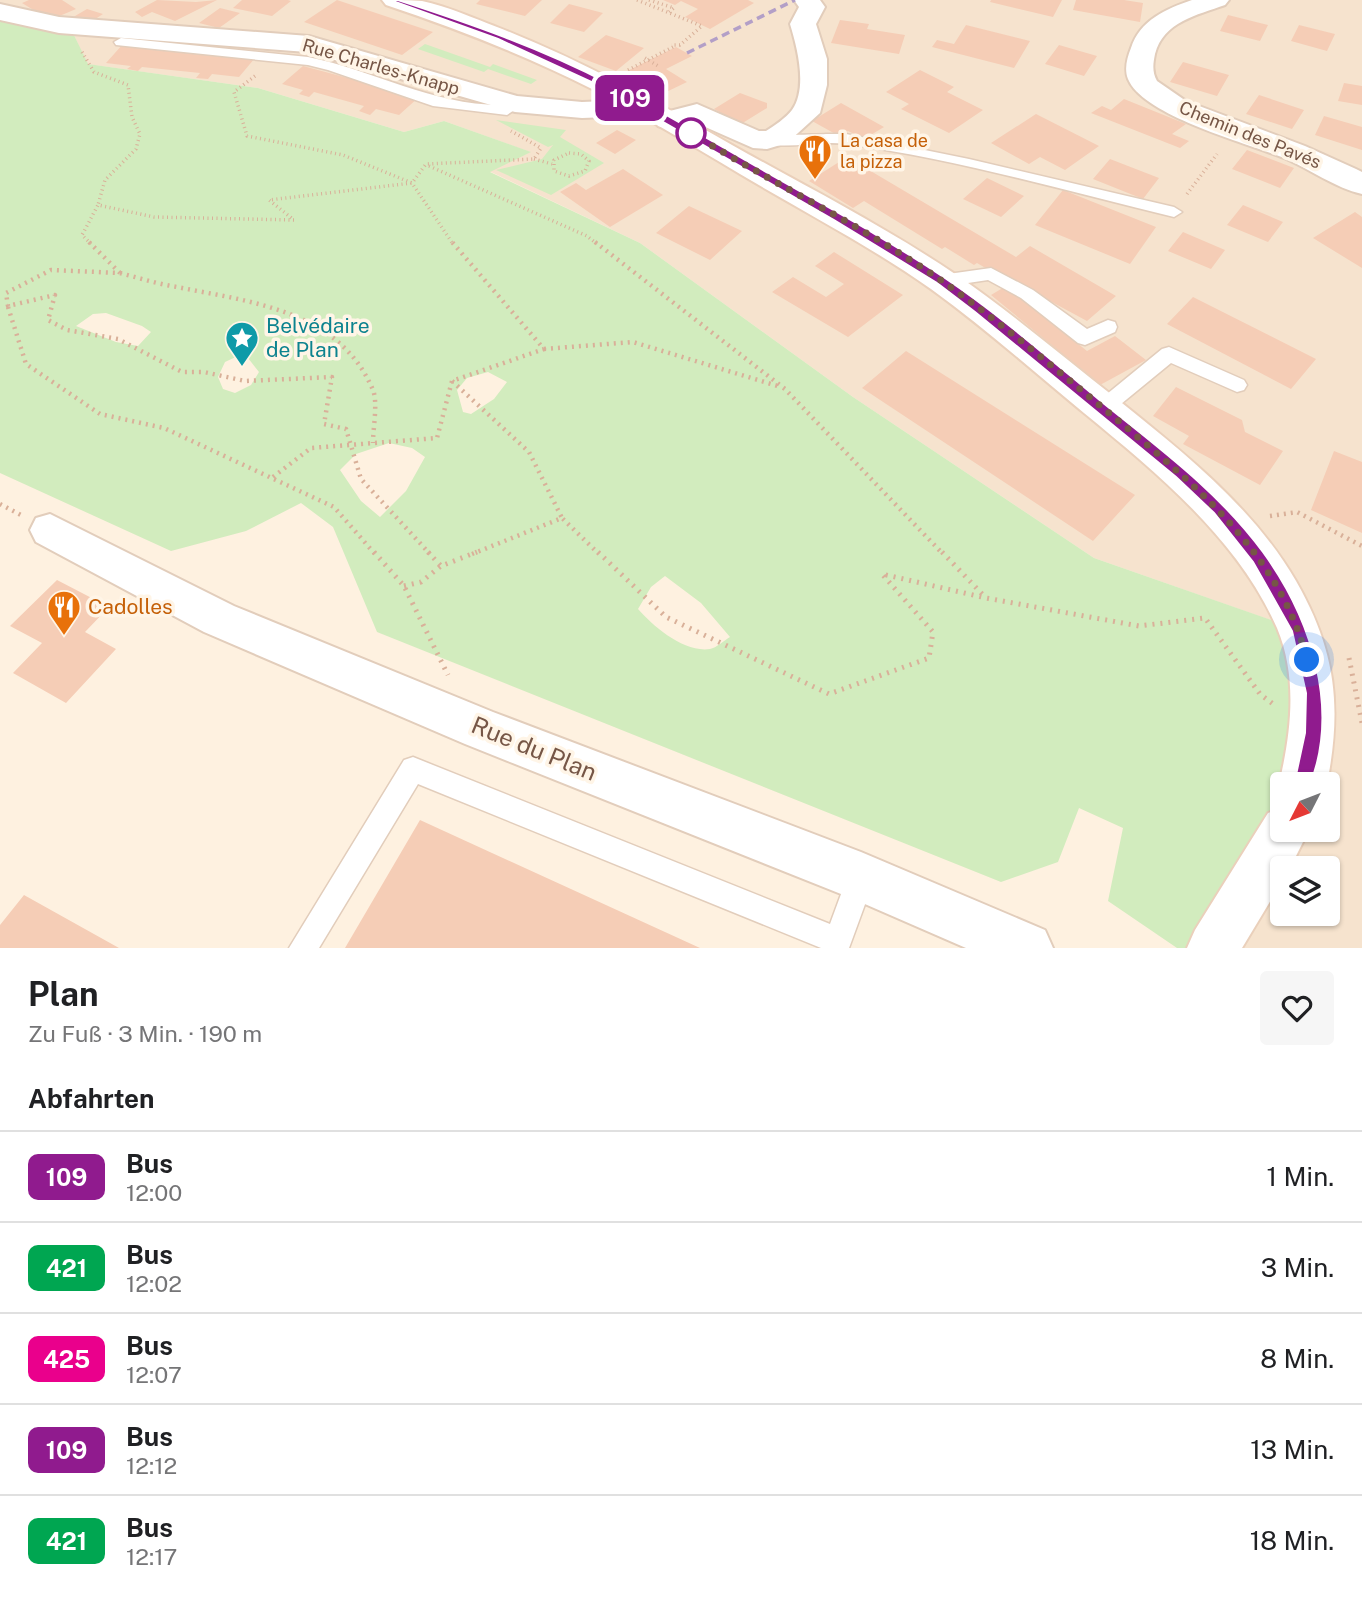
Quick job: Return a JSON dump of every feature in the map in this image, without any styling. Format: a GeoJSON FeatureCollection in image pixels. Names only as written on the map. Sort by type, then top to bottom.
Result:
{"type":"FeatureCollection","features":[{"type":"Feature","properties":{"kind":"street"},"geometry":{"type":"LineString","coordinates":[[395,0],[502,37],[619,84],[668,120],[838,217],[941,281],[1181,473],[1230,522],[1258,557],[1300,630],[1314,693],[1313,733],[1305,772]]}},
{"type":"Feature","properties":{"kind":"street"},"geometry":{"type":"LineString","coordinates":[[668,120],[697,112],[747,137],[767,140],[777,137],[806,113],[814,71],[814,59],[803,24],[812,7],[807,0]]}},
{"type":"Feature","properties":{"kind":"street","name":"Chemin des Pavés"},"geometry":{"type":"LineString","coordinates":[[1216,0],[1167,18],[1143,41],[1138,73],[1152,92],[1167,102],[1310,158],[1362,185]]}},
{"type":"Feature","properties":{"kind":"street","name":"Rue Charles-Knapp"},"geometry":{"type":"LineString","coordinates":[[0,12],[59,25],[309,44],[515,104],[582,110],[608,109],[619,84]]}},
{"type":"Feature","properties":{"kind":"street","name":"Rue du Plan"},"geometry":{"type":"LineString","coordinates":[[50,530],[219,619],[481,729],[861,877],[1027,948]]}},
{"type":"Feature","properties":{"kind":"street"},"geometry":{"type":"LineString","coordinates":[[1213,948],[1278,842]]}},
{"type":"Feature","properties":{"kind":"lane"},"geometry":{"type":"LineString","coordinates":[[121,42],[281,57],[331,66],[433,100],[467,107],[507,110],[515,104]]}},
{"type":"Feature","properties":{"kind":"lane"},"geometry":{"type":"LineString","coordinates":[[767,140],[788,144],[844,139],[988,168],[1174,212]]}},
{"type":"Feature","properties":{"kind":"lane"},"geometry":{"type":"LineString","coordinates":[[941,281],[991,274],[1027,294],[1085,338],[1108,327]]}},
{"type":"Feature","properties":{"kind":"lane"},"geometry":{"type":"LineString","coordinates":[[1103,408],[1169,354],[1237,385]]}},
{"type":"Feature","properties":{"kind":"lane"},"geometry":{"type":"LineString","coordinates":[[303,948],[413,769],[838,941],[861,877]]}},
{"type":"Feature","properties":{"kind":"path"},"geometry":{"type":"LineString","coordinates":[[619,84],[647,59],[672,46],[680,45],[702,26],[637,0]]}},
{"type":"Feature","properties":{"kind":"path"},"geometry":{"type":"LineString","coordinates":[[649,0],[674,8],[669,12]]}},
{"type":"Feature","properties":{"kind":"path"},"geometry":{"type":"LineString","coordinates":[[672,46],[677,51]]}},
{"type":"Feature","properties":{"kind":"path"},"geometry":{"type":"LineString","coordinates":[[281,57],[234,92],[247,136],[343,155],[412,183],[458,253],[544,349]]}},
{"type":"Feature","properties":{"kind":"path"},"geometry":{"type":"LineString","coordinates":[[647,59],[660,66]]}},
{"type":"Feature","properties":{"kind":"path"},"geometry":{"type":"LineString","coordinates":[[87,64],[94,72],[128,85],[132,117],[140,134],[136,149],[105,180],[99,205],[82,235],[120,273]]}},
{"type":"Feature","properties":{"kind":"path"},"geometry":{"type":"LineString","coordinates":[[467,107],[541,148],[534,159]]}},
{"type":"Feature","properties":{"kind":"path"},"geometry":{"type":"LineString","coordinates":[[1174,212],[1235,130]]}},
{"type":"Feature","properties":{"kind":"path"},"geometry":{"type":"LineString","coordinates":[[426,164],[534,159],[552,164],[558,173],[569,176],[585,171],[589,161],[582,155],[569,153],[557,156],[552,164]]}},
{"type":"Feature","properties":{"kind":"path"},"geometry":{"type":"LineString","coordinates":[[99,205],[154,217],[293,220],[269,200],[412,183],[426,164]]}},
{"type":"Feature","properties":{"kind":"path"},"geometry":{"type":"LineString","coordinates":[[426,164],[587,236],[785,389],[986,598]]}},
{"type":"Feature","properties":{"kind":"path"},"geometry":{"type":"LineString","coordinates":[[373,443],[374,392],[351,352],[305,319],[251,301],[120,273],[51,270],[6,293],[26,364],[100,414],[164,428],[334,507],[404,586],[448,675]]}},
{"type":"Feature","properties":{"kind":"path"},"geometry":{"type":"LineString","coordinates":[[8,306],[55,295],[48,320],[67,330],[118,339],[182,372],[204,372],[245,381],[331,377],[324,424],[346,429],[361,479],[441,566]]}},
{"type":"Feature","properties":{"kind":"path"},"geometry":{"type":"LineString","coordinates":[[452,381],[544,349],[633,342],[785,389]]}},
{"type":"Feature","properties":{"kind":"path"},"geometry":{"type":"LineString","coordinates":[[274,477],[311,448],[437,438],[452,381]]}},
{"type":"Feature","properties":{"kind":"path"},"geometry":{"type":"LineString","coordinates":[[452,381],[529,452],[562,518],[666,617],[830,694],[929,658],[933,632],[883,574],[986,598],[1139,626],[1205,618],[1260,694],[1313,733]]}},
{"type":"Feature","properties":{"kind":"path"},"geometry":{"type":"LineString","coordinates":[[1230,522],[1297,512],[1362,546]]}},
{"type":"Feature","properties":{"kind":"path"},"geometry":{"type":"LineString","coordinates":[[404,586],[421,582],[441,566],[562,518]]}},
{"type":"Feature","properties":{"kind":"shaded area"},"geometry":{"type":"Polygon","coordinates":[[[0,0],[1362,0],[1362,948],[1213,948],[1278,842],[1340,842],[1340,772],[1303,772],[1299,630],[1094,558],[853,397],[640,243],[489,171],[530,152],[444,121],[404,132],[258,88],[87,64],[74,35],[0,12],[0,0]]]}},
{"type":"Feature","properties":{"kind":"green space"},"geometry":{"type":"Polygon","coordinates":[[[0,12],[59,25],[74,35],[88,64],[258,88],[404,132],[444,121],[531,152],[490,172],[640,243],[853,397],[1094,558],[1300,630],[1307,661],[1285,772],[1270,772],[1270,842],[1278,842],[1213,948],[1177,948],[1108,901],[1123,828],[1079,808],[1058,862],[1001,882],[377,632],[333,527],[301,503],[246,531],[171,551],[0,473],[0,12]],[[106,313],[93,314],[76,326],[116,342],[138,346],[151,332],[142,326],[106,313]],[[240,355],[225,362],[218,377],[223,389],[235,393],[251,385],[259,372],[248,358],[240,355]],[[488,372],[467,378],[457,390],[463,412],[471,414],[494,399],[507,382],[488,372]],[[389,443],[356,454],[340,470],[361,501],[380,517],[406,491],[425,457],[412,448],[389,443]],[[665,576],[651,587],[638,609],[670,637],[690,647],[710,649],[730,637],[701,603],[665,576]]]}},
{"type":"Feature","properties":{"kind":"green space"},"geometry":{"type":"Polygon","coordinates":[[[425,44],[537,80],[531,84],[488,69],[484,72],[418,49],[425,44]]]}},
{"type":"Feature","properties":{"kind":"green space"},"geometry":{"type":"Polygon","coordinates":[[[496,120],[566,130],[560,137],[604,163],[551,195],[496,170],[542,159],[553,145],[548,147],[496,120]]]}},
{"type":"Feature","properties":{"kind":"building"},"geometry":{"type":"Polygon","coordinates":[[[29,0],[62,0],[76,9],[50,20],[22,3],[29,0]]]}},
{"type":"Feature","properties":{"kind":"building"},"geometry":{"type":"Polygon","coordinates":[[[157,0],[217,0],[175,21],[152,12],[142,17],[135,12],[157,0]]]}},
{"type":"Feature","properties":{"kind":"building"},"geometry":{"type":"Polygon","coordinates":[[[242,0],[291,1],[272,16],[233,8],[242,0]]]}},
{"type":"Feature","properties":{"kind":"building"},"geometry":{"type":"Polygon","coordinates":[[[337,0],[433,32],[402,55],[304,22],[337,0]]]}},
{"type":"Feature","properties":{"kind":"building"},"geometry":{"type":"Polygon","coordinates":[[[480,0],[542,0],[525,16],[476,4],[480,0]]]}},
{"type":"Feature","properties":{"kind":"building"},"geometry":{"type":"Polygon","coordinates":[[[663,0],[748,0],[754,3],[710,29],[685,17],[698,9],[681,1],[675,5],[663,0]]]}},
{"type":"Feature","properties":{"kind":"building"},"geometry":{"type":"Polygon","coordinates":[[[1062,0],[1053,17],[990,2],[1062,0]]]}},
{"type":"Feature","properties":{"kind":"building"},"geometry":{"type":"Polygon","coordinates":[[[1076,0],[1124,0],[1143,3],[1140,22],[1073,10],[1076,0]]]}},
{"type":"Feature","properties":{"kind":"building"},"geometry":{"type":"Polygon","coordinates":[[[569,4],[603,13],[584,32],[550,23],[569,4]]]}},
{"type":"Feature","properties":{"kind":"building"},"geometry":{"type":"Polygon","coordinates":[[[220,8],[240,13],[219,28],[199,23],[220,8]]]}},
{"type":"Feature","properties":{"kind":"building"},"geometry":{"type":"Polygon","coordinates":[[[87,9],[103,14],[86,25],[70,19],[87,9]]]}},
{"type":"Feature","properties":{"kind":"building"},"geometry":{"type":"Polygon","coordinates":[[[1228,15],[1268,25],[1260,41],[1220,31],[1228,15]]]}},
{"type":"Feature","properties":{"kind":"building"},"geometry":{"type":"Polygon","coordinates":[[[840,20],[869,24],[867,29],[905,35],[899,54],[831,43],[840,20]]]}},
{"type":"Feature","properties":{"kind":"building"},"geometry":{"type":"Polygon","coordinates":[[[966,25],[1030,41],[1014,68],[932,47],[937,40],[954,44],[966,25]]]}},
{"type":"Feature","properties":{"kind":"building"},"geometry":{"type":"Polygon","coordinates":[[[1299,25],[1335,34],[1327,51],[1291,41],[1299,25]]]}},
{"type":"Feature","properties":{"kind":"building"},"geometry":{"type":"Polygon","coordinates":[[[606,35],[644,48],[616,71],[578,57],[606,35]]]}},
{"type":"Feature","properties":{"kind":"building"},"geometry":{"type":"Polygon","coordinates":[[[123,44],[255,58],[239,77],[212,74],[208,79],[196,78],[200,73],[142,67],[138,71],[127,69],[131,66],[106,63],[123,44]]]}},
{"type":"Feature","properties":{"kind":"building"},"geometry":{"type":"Polygon","coordinates":[[[1059,45],[1097,56],[1084,76],[1045,64],[1059,45]]]}},
{"type":"Feature","properties":{"kind":"building"},"geometry":{"type":"Polygon","coordinates":[[[676,47],[692,56],[666,69],[687,82],[662,94],[644,83],[638,86],[621,74],[676,47]]]}},
{"type":"Feature","properties":{"kind":"building"},"geometry":{"type":"Polygon","coordinates":[[[1183,62],[1229,75],[1217,96],[1170,82],[1183,62]]]}},
{"type":"Feature","properties":{"kind":"building"},"geometry":{"type":"Polygon","coordinates":[[[303,66],[419,97],[399,115],[376,109],[370,115],[359,111],[364,106],[314,92],[309,97],[299,94],[303,90],[282,84],[303,66]]]}},
{"type":"Feature","properties":{"kind":"building"},"geometry":{"type":"Polygon","coordinates":[[[920,70],[954,87],[947,92],[983,110],[949,133],[901,109],[909,104],[886,92],[920,70]]]}},
{"type":"Feature","properties":{"kind":"building"},"geometry":{"type":"Polygon","coordinates":[[[1344,83],[1362,86],[1362,105],[1338,101],[1344,83]]]}},
{"type":"Feature","properties":{"kind":"building"},"geometry":{"type":"Polygon","coordinates":[[[740,93],[767,103],[767,108],[741,124],[714,109],[740,93]]]}},
{"type":"Feature","properties":{"kind":"building"},"geometry":{"type":"Polygon","coordinates":[[[1259,95],[1304,110],[1292,129],[1246,114],[1259,95]]]}},
{"type":"Feature","properties":{"kind":"building"},"geometry":{"type":"Polygon","coordinates":[[[1124,99],[1186,124],[1172,134],[1189,141],[1180,148],[1091,113],[1102,106],[1111,110],[1124,99]]]}},
{"type":"Feature","properties":{"kind":"building"},"geometry":{"type":"Polygon","coordinates":[[[841,103],[884,127],[864,139],[848,131],[839,136],[812,121],[841,103]]]}},
{"type":"Feature","properties":{"kind":"building"},"geometry":{"type":"Polygon","coordinates":[[[1036,114],[1099,146],[1065,170],[1040,157],[1029,164],[991,143],[1036,114]]]}},
{"type":"Feature","properties":{"kind":"building"},"geometry":{"type":"Polygon","coordinates":[[[1324,116],[1362,127],[1362,150],[1315,135],[1324,116]]]}},
{"type":"Feature","properties":{"kind":"building"},"geometry":{"type":"Polygon","coordinates":[[[617,130],[636,140],[615,154],[596,143],[617,130]]]}},
{"type":"Feature","properties":{"kind":"building"},"geometry":{"type":"Polygon","coordinates":[[[1247,150],[1294,168],[1280,188],[1232,169],[1247,150]]]}},
{"type":"Feature","properties":{"kind":"building"},"geometry":{"type":"Polygon","coordinates":[[[847,157],[1016,257],[1030,246],[1116,296],[1087,321],[1024,287],[1021,289],[977,263],[974,265],[945,247],[942,249],[864,201],[853,208],[809,181],[847,157]]]}},
{"type":"Feature","properties":{"kind":"building"},"geometry":{"type":"Polygon","coordinates":[[[1110,159],[1159,178],[1143,199],[1093,179],[1110,159]]]}},
{"type":"Feature","properties":{"kind":"building"},"geometry":{"type":"Polygon","coordinates":[[[623,169],[663,195],[610,227],[560,192],[576,183],[586,190],[623,169]]]}},
{"type":"Feature","properties":{"kind":"building"},"geometry":{"type":"Polygon","coordinates":[[[987,178],[1024,196],[1001,217],[963,199],[987,178]]]}},
{"type":"Feature","properties":{"kind":"building"},"geometry":{"type":"Polygon","coordinates":[[[1063,190],[1156,227],[1130,264],[1035,225],[1063,190]]]}},
{"type":"Feature","properties":{"kind":"building"},"geometry":{"type":"Polygon","coordinates":[[[1243,205],[1283,222],[1268,242],[1227,225],[1243,205]]]}},
{"type":"Feature","properties":{"kind":"building"},"geometry":{"type":"Polygon","coordinates":[[[689,206],[742,231],[710,260],[656,233],[689,206]]]}},
{"type":"Feature","properties":{"kind":"building"},"geometry":{"type":"Polygon","coordinates":[[[1355,212],[1362,217],[1362,268],[1313,238],[1355,212]]]}},
{"type":"Feature","properties":{"kind":"building"},"geometry":{"type":"Polygon","coordinates":[[[1183,232],[1225,250],[1211,269],[1168,251],[1183,232]]]}},
{"type":"Feature","properties":{"kind":"building"},"geometry":{"type":"Polygon","coordinates":[[[834,252],[903,295],[848,337],[772,292],[793,277],[826,297],[844,284],[815,266],[834,252]]]}},
{"type":"Feature","properties":{"kind":"building"},"geometry":{"type":"Polygon","coordinates":[[[1006,286],[1087,351],[1115,336],[1146,360],[1100,385],[991,295],[1006,286]]]}},
{"type":"Feature","properties":{"kind":"building"},"geometry":{"type":"Polygon","coordinates":[[[1193,297],[1316,359],[1291,389],[1167,324],[1193,297]]]}},
{"type":"Feature","properties":{"kind":"building"},"geometry":{"type":"Polygon","coordinates":[[[906,351],[1135,495],[1093,541],[862,388],[906,351]]]}},
{"type":"Feature","properties":{"kind":"building"},"geometry":{"type":"Polygon","coordinates":[[[1176,387],[1242,420],[1245,432],[1283,451],[1260,485],[1183,444],[1189,436],[1153,416],[1176,387]]]}},
{"type":"Feature","properties":{"kind":"building"},"geometry":{"type":"Polygon","coordinates":[[[1334,451],[1362,462],[1362,533],[1311,510],[1334,451]]]}},
{"type":"Feature","properties":{"kind":"building","name":"Cadolles"},"geometry":{"type":"Polygon","coordinates":[[[57,580],[109,607],[85,632],[116,649],[66,703],[13,673],[42,643],[10,626],[57,580]]]}},
{"type":"Feature","properties":{"kind":"building"},"geometry":{"type":"Polygon","coordinates":[[[420,820],[700,948],[345,948],[420,820]]]}},
{"type":"Feature","properties":{"kind":"building"},"geometry":{"type":"Polygon","coordinates":[[[24,895],[119,948],[0,948],[0,925],[24,895]]]}},
{"type":"Feature","properties":{"kind":"railway"},"geometry":{"type":"LineString","coordinates":[[687,53],[795,0]]}},
{"type":"Feature","properties":{"kind":"bus line","name":"109"},"geometry":{"type":"LineString","coordinates":[[395,0],[502,37],[603,84],[838,217],[941,281],[998,323],[1181,473],[1219,509],[1258,557],[1300,630],[1314,693],[1313,733],[1305,772]]}},
{"type":"Feature","properties":{"kind":"place","name":"La casa de la pizza"},"geometry":{"type":"Point","coordinates":[815,181]}},
{"type":"Feature","properties":{"kind":"place","name":"Belvédaire de Plan"},"geometry":{"type":"Point","coordinates":[242,368]}},
{"type":"Feature","properties":{"kind":"place","name":"Cadolles"},"geometry":{"type":"Point","coordinates":[64,637]}},
{"type":"Feature","properties":{"kind":"route"},"geometry":{"type":"LineString","coordinates":[[691,133],[838,217],[941,281],[998,323],[1181,473],[1219,509],[1258,557],[1300,630],[1307,660]]}}]}
